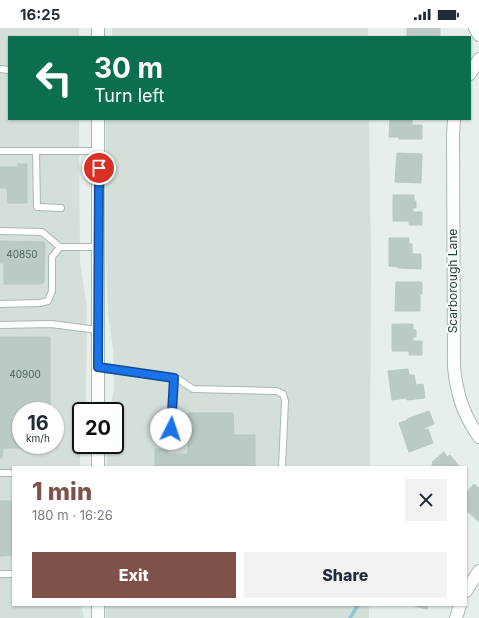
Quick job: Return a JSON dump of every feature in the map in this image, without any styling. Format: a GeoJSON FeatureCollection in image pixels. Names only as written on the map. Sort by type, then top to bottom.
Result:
{"type":"FeatureCollection","features":[{"type":"Feature","properties":{"kind":"street"},"geometry":{"type":"LineString","coordinates":[[475,28],[479,35]]}},
{"type":"Feature","properties":{"kind":"street"},"geometry":{"type":"LineString","coordinates":[[471,72],[479,59]]}},
{"type":"Feature","properties":{"kind":"street"},"geometry":{"type":"LineString","coordinates":[[98,120],[98,402]]}},
{"type":"Feature","properties":{"kind":"street","name":"Scarborough Lane"},"geometry":{"type":"LineString","coordinates":[[454,120],[454,368],[459,401],[464,414],[479,437]]}},
{"type":"Feature","properties":{"kind":"street"},"geometry":{"type":"LineString","coordinates":[[98,454],[98,466]]}},
{"type":"Feature","properties":{"kind":"street"},"geometry":{"type":"LineString","coordinates":[[467,589],[479,571]]}},
{"type":"Feature","properties":{"kind":"street"},"geometry":{"type":"LineString","coordinates":[[98,606],[98,618]]}},
{"type":"Feature","properties":{"kind":"street"},"geometry":{"type":"LineString","coordinates":[[456,618],[460,606]]}},
{"type":"Feature","properties":{"kind":"lane"},"geometry":{"type":"LineString","coordinates":[[0,151],[98,151]]}},
{"type":"Feature","properties":{"kind":"lane"},"geometry":{"type":"LineString","coordinates":[[36,151],[37,207],[61,208]]}},
{"type":"Feature","properties":{"kind":"lane"},"geometry":{"type":"LineString","coordinates":[[0,231],[42,232],[60,247],[98,247]]}},
{"type":"Feature","properties":{"kind":"lane"},"geometry":{"type":"LineString","coordinates":[[0,304],[40,303],[48,301],[52,291],[52,257],[60,247]]}},
{"type":"Feature","properties":{"kind":"lane"},"geometry":{"type":"LineString","coordinates":[[0,325],[51,324],[98,330]]}},
{"type":"Feature","properties":{"kind":"lane"},"geometry":{"type":"LineString","coordinates":[[98,367],[174,378],[193,389],[276,392],[283,394],[285,402],[282,466]]}},
{"type":"Feature","properties":{"kind":"lane"},"geometry":{"type":"LineString","coordinates":[[171,429],[174,378]]}},
{"type":"Feature","properties":{"kind":"lane"},"geometry":{"type":"LineString","coordinates":[[0,473],[12,473]]}},
{"type":"Feature","properties":{"kind":"lane"},"geometry":{"type":"LineString","coordinates":[[0,574],[12,574]]}},
{"type":"Feature","properties":{"kind":"shaded area"},"geometry":{"type":"Polygon","coordinates":[[[0,28],[79,28],[79,36],[8,36],[8,120],[79,120],[80,263],[87,307],[86,402],[72,402],[72,454],[80,454],[80,466],[12,466],[12,606],[81,606],[84,618],[0,618],[0,28]]]}},
{"type":"Feature","properties":{"kind":"shaded area"},"geometry":{"type":"Polygon","coordinates":[[[112,28],[368,28],[368,36],[112,36],[112,28]]]}},
{"type":"Feature","properties":{"kind":"shaded area"},"geometry":{"type":"Polygon","coordinates":[[[106,120],[369,120],[371,259],[370,466],[107,466],[107,454],[124,454],[124,402],[112,402],[114,388],[113,349],[108,313],[106,262],[106,120]]]}},
{"type":"Feature","properties":{"kind":"shaded area"},"geometry":{"type":"Polygon","coordinates":[[[106,606],[369,606],[369,618],[106,618],[106,606]]]}},
{"type":"Feature","properties":{"kind":"building"},"geometry":{"type":"Polygon","coordinates":[[[407,28],[440,28],[440,36],[407,36],[407,28]]]}},
{"type":"Feature","properties":{"kind":"building"},"geometry":{"type":"Polygon","coordinates":[[[390,120],[412,120],[412,125],[422,125],[422,139],[399,139],[399,137],[389,137],[390,120]]]}},
{"type":"Feature","properties":{"kind":"building"},"geometry":{"type":"Polygon","coordinates":[[[397,153],[422,154],[421,183],[395,182],[397,153]]]}},
{"type":"Feature","properties":{"kind":"building"},"geometry":{"type":"Polygon","coordinates":[[[18,164],[27,164],[27,203],[8,203],[7,188],[0,188],[0,167],[17,167],[18,164]]]}},
{"type":"Feature","properties":{"kind":"building"},"geometry":{"type":"Polygon","coordinates":[[[393,195],[414,195],[416,208],[413,208],[413,212],[422,212],[422,225],[409,225],[409,221],[393,221],[393,195]]]}},
{"type":"Feature","properties":{"kind":"building"},"geometry":{"type":"Polygon","coordinates":[[[389,238],[409,238],[409,244],[412,244],[412,254],[421,254],[421,269],[389,266],[389,238]]]}},
{"type":"Feature","properties":{"kind":"building"},"geometry":{"type":"Polygon","coordinates":[[[0,241],[44,242],[44,282],[41,284],[4,284],[4,263],[0,263],[0,241]]]}},
{"type":"Feature","properties":{"kind":"building"},"geometry":{"type":"Polygon","coordinates":[[[396,282],[422,282],[420,311],[395,311],[396,282]]]}},
{"type":"Feature","properties":{"kind":"building"},"geometry":{"type":"Polygon","coordinates":[[[392,324],[413,324],[413,330],[416,330],[416,337],[413,337],[413,341],[422,341],[422,355],[409,355],[409,351],[392,351],[392,324]]]}},
{"type":"Feature","properties":{"kind":"building"},"geometry":{"type":"Polygon","coordinates":[[[0,337],[50,337],[50,402],[12,402],[12,448],[3,448],[2,458],[0,458],[0,337]]]}},
{"type":"Feature","properties":{"kind":"building"},"geometry":{"type":"Polygon","coordinates":[[[408,369],[409,375],[414,375],[416,385],[423,384],[425,398],[392,400],[388,371],[408,369]]]}},
{"type":"Feature","properties":{"kind":"building"},"geometry":{"type":"Polygon","coordinates":[[[429,411],[434,424],[424,428],[425,430],[428,429],[433,443],[409,452],[399,423],[429,411]]]}},
{"type":"Feature","properties":{"kind":"building"},"geometry":{"type":"Polygon","coordinates":[[[188,413],[233,413],[234,435],[255,435],[255,466],[155,466],[155,449],[168,449],[168,454],[188,454],[188,413]]]}},
{"type":"Feature","properties":{"kind":"building"},"geometry":{"type":"Polygon","coordinates":[[[444,452],[447,457],[450,455],[459,466],[431,466],[433,464],[432,462],[444,452]]]}},
{"type":"Feature","properties":{"kind":"building"},"geometry":{"type":"Polygon","coordinates":[[[474,484],[479,488],[479,522],[467,511],[467,492],[474,484]]]}},
{"type":"Feature","properties":{"kind":"building"},"geometry":{"type":"Polygon","coordinates":[[[0,501],[12,501],[12,555],[0,556],[0,501]]]}},
{"type":"Feature","properties":{"kind":"building"},"geometry":{"type":"Polygon","coordinates":[[[414,606],[428,606],[427,609],[414,606]]]}},
{"type":"Feature","properties":{"kind":"waterway"},"geometry":{"type":"LineString","coordinates":[[350,618],[357,606]]}},
{"type":"Feature","properties":{"kind":"route"},"geometry":{"type":"LineString","coordinates":[[99,168],[98,367],[174,378],[171,429]]}}]}
